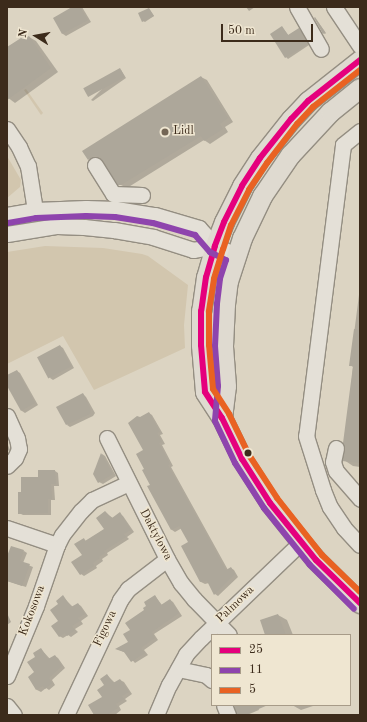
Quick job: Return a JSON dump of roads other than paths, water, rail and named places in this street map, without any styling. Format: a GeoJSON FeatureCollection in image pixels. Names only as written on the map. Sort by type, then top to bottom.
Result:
{"type":"FeatureCollection","features":[{"type":"Feature","properties":{"kind":"main road"},"geometry":{"type":"LineString","coordinates":[[360,60],[308,101],[291,119],[260,158],[242,186],[224,222],[215,246],[205,285],[200,345],[205,392],[222,418],[242,459],[270,503],[301,542],[316,560],[360,603]]}},
{"type":"Feature","properties":{"kind":"main road"},"geometry":{"type":"LineString","coordinates":[[222,418],[226,386],[223,346],[225,304],[228,282],[236,254],[262,196],[290,155],[330,112],[360,88]]}},
{"type":"Feature","properties":{"kind":"main road"},"geometry":{"type":"LineString","coordinates":[[242,186],[262,196]]}},
{"type":"Feature","properties":{"kind":"street"},"geometry":{"type":"LineString","coordinates":[[297,7],[322,49]]}},
{"type":"Feature","properties":{"kind":"street"},"geometry":{"type":"LineString","coordinates":[[334,7],[360,46]]}},
{"type":"Feature","properties":{"kind":"street"},"geometry":{"type":"LineString","coordinates":[[7,129],[19,147],[28,166],[34,210]]}},
{"type":"Feature","properties":{"kind":"street"},"geometry":{"type":"LineString","coordinates":[[360,131],[342,145],[306,436],[328,503],[335,516],[360,545]]}},
{"type":"Feature","properties":{"kind":"street"},"geometry":{"type":"LineString","coordinates":[[95,165],[112,194],[142,195]]}},
{"type":"Feature","properties":{"kind":"street"},"geometry":{"type":"LineString","coordinates":[[84,227],[86,208]]}},
{"type":"Feature","properties":{"kind":"street"},"geometry":{"type":"LineString","coordinates":[[7,215],[34,210],[86,208],[116,209],[163,217],[199,228],[215,246],[236,254]]}},
{"type":"Feature","properties":{"kind":"street"},"geometry":{"type":"LineString","coordinates":[[7,234],[57,226],[84,227],[114,230],[153,237],[193,250],[215,246]]}},
{"type":"Feature","properties":{"kind":"street"},"geometry":{"type":"LineString","coordinates":[[7,416],[17,438],[18,449],[15,458],[7,466]]}},
{"type":"Feature","properties":{"kind":"street","name":"Daktylowa"},"geometry":{"type":"LineString","coordinates":[[107,438],[167,559],[187,591],[228,634]]}},
{"type":"Feature","properties":{"kind":"street"},"geometry":{"type":"LineString","coordinates":[[336,448],[334,467],[357,491]]}},
{"type":"Feature","properties":{"kind":"street","name":"Kokosowa"},"geometry":{"type":"LineString","coordinates":[[7,676],[36,606],[57,545],[69,526],[88,504],[99,496],[128,483]]}},
{"type":"Feature","properties":{"kind":"street"},"geometry":{"type":"LineString","coordinates":[[7,528],[57,545]]}},
{"type":"Feature","properties":{"kind":"street","name":"Palmowa"},"geometry":{"type":"LineString","coordinates":[[156,715],[186,654],[301,542]]}},
{"type":"Feature","properties":{"kind":"street","name":"Figowa"},"geometry":{"type":"LineString","coordinates":[[66,715],[120,600],[128,589],[167,559]]}},
{"type":"Feature","properties":{"kind":"street"},"geometry":{"type":"LineString","coordinates":[[178,669],[206,675],[211,679]]}},
{"type":"Feature","properties":{"kind":"street"},"geometry":{"type":"LineString","coordinates":[[7,706],[14,715]]}},
{"type":"Feature","properties":{"kind":"place","name":"Lidl"},"geometry":{"type":"Point","coordinates":[165,132]}}]}
